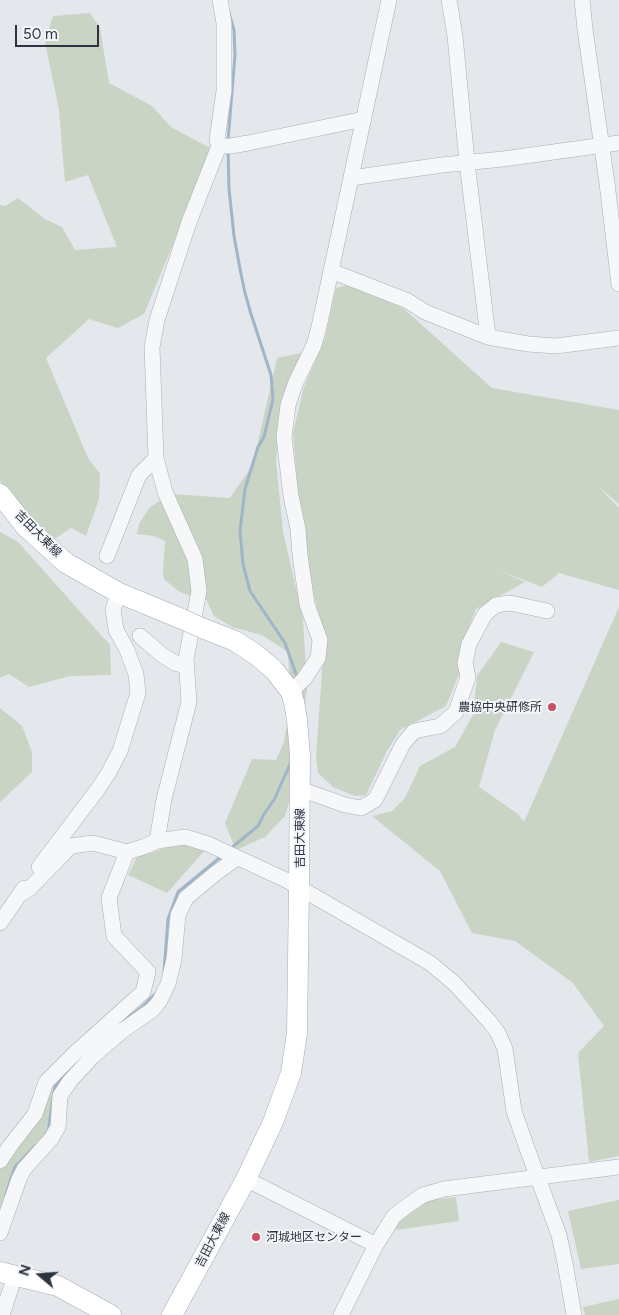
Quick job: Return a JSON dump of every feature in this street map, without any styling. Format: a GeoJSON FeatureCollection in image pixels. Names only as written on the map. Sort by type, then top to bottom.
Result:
{"type":"FeatureCollection","features":[{"type":"Feature","properties":{"kind":"main road","name":"吉田大東線"},"geometry":{"type":"LineString","coordinates":[[0,494],[26,527],[66,563],[120,593],[235,641],[255,654],[274,670],[291,692],[297,720],[300,755],[297,1033],[290,1073],[273,1122],[246,1179],[172,1315]]}},
{"type":"Feature","properties":{"kind":"main road"},"geometry":{"type":"LineString","coordinates":[[8,1274],[58,1286],[111,1315]]}},
{"type":"Feature","properties":{"kind":"street"},"geometry":{"type":"LineString","coordinates":[[220,0],[224,23],[224,91],[217,140],[224,146],[297,134],[364,119]]}},
{"type":"Feature","properties":{"kind":"street"},"geometry":{"type":"LineString","coordinates":[[291,692],[304,679],[318,658],[320,640],[307,604],[298,529],[291,496],[284,437],[288,405],[296,382],[314,345],[319,327],[389,0]]}},
{"type":"Feature","properties":{"kind":"street"},"geometry":{"type":"LineString","coordinates":[[449,0],[455,36],[467,162],[488,337]]}},
{"type":"Feature","properties":{"kind":"street"},"geometry":{"type":"LineString","coordinates":[[582,0],[619,284]]}},
{"type":"Feature","properties":{"kind":"street"},"geometry":{"type":"LineString","coordinates":[[351,178],[619,143]]}},
{"type":"Feature","properties":{"kind":"street"},"geometry":{"type":"LineString","coordinates":[[157,841],[164,799],[189,702],[186,659],[200,591],[195,559],[165,492],[156,458],[152,347],[157,320],[189,222],[224,146]]}},
{"type":"Feature","properties":{"kind":"street"},"geometry":{"type":"LineString","coordinates":[[331,271],[408,301],[425,312],[488,337],[528,344],[556,346],[619,338]]}},
{"type":"Feature","properties":{"kind":"street"},"geometry":{"type":"LineString","coordinates":[[106,556],[139,475],[156,458]]}},
{"type":"Feature","properties":{"kind":"street"},"geometry":{"type":"LineString","coordinates":[[0,923],[98,789],[120,751],[138,693],[136,674],[127,650],[116,630],[113,609],[120,593]]}},
{"type":"Feature","properties":{"kind":"street"},"geometry":{"type":"LineString","coordinates":[[300,789],[345,805],[361,808],[375,800],[402,744],[414,731],[440,726],[456,712],[468,677],[466,663],[469,644],[485,614],[496,605],[510,603],[546,612]]}},
{"type":"Feature","properties":{"kind":"street"},"geometry":{"type":"LineString","coordinates":[[140,636],[162,655],[187,668]]}},
{"type":"Feature","properties":{"kind":"street"},"geometry":{"type":"LineString","coordinates":[[19,895],[30,889],[71,846],[93,843],[127,852],[157,841],[184,837],[208,844],[299,887],[430,963],[454,983],[489,1021],[498,1033],[505,1049],[514,1110],[559,1235],[574,1315]]}},
{"type":"Feature","properties":{"kind":"street"},"geometry":{"type":"LineString","coordinates":[[0,1162],[35,1114],[46,1082],[74,1053],[143,992],[148,972],[114,936],[109,898],[127,852]]}},
{"type":"Feature","properties":{"kind":"street"},"geometry":{"type":"LineString","coordinates":[[0,1233],[24,1170],[58,1128],[60,1096],[70,1081],[93,1056],[122,1031],[152,1010],[159,1002],[168,984],[174,959],[178,915],[186,898],[235,857]]}},
{"type":"Feature","properties":{"kind":"street"},"geometry":{"type":"LineString","coordinates":[[341,1315],[376,1244],[394,1216],[423,1195],[444,1190],[619,1167]]}},
{"type":"Feature","properties":{"kind":"street"},"geometry":{"type":"LineString","coordinates":[[246,1179],[376,1244]]}},
{"type":"Feature","properties":{"kind":"street"},"geometry":{"type":"LineString","coordinates":[[2,1315],[8,1274]]}},
{"type":"Feature","properties":{"kind":"green space"},"geometry":{"type":"Polygon","coordinates":[[[90,13],[100,28],[109,83],[152,106],[171,127],[214,150],[144,314],[118,328],[89,319],[46,358],[88,458],[100,474],[99,499],[86,536],[71,528],[52,541],[0,481],[0,205],[5,206],[18,198],[45,219],[62,227],[75,250],[117,247],[88,175],[65,182],[59,110],[45,42],[53,16],[90,13]]]}},
{"type":"Feature","properties":{"kind":"green space"},"geometry":{"type":"Polygon","coordinates":[[[347,285],[403,308],[492,388],[619,410],[619,504],[597,485],[619,508],[619,590],[559,573],[542,587],[495,569],[525,582],[476,609],[459,653],[459,674],[446,706],[400,730],[387,751],[366,795],[355,796],[333,787],[318,773],[316,756],[324,644],[305,549],[293,432],[304,387],[325,338],[336,288],[347,285]]]}},
{"type":"Feature","properties":{"kind":"green space"},"geometry":{"type":"Polygon","coordinates":[[[301,353],[282,405],[276,461],[283,532],[303,618],[307,690],[293,789],[285,816],[265,837],[236,850],[225,823],[252,759],[276,760],[284,742],[291,699],[288,652],[262,635],[232,627],[214,616],[206,599],[178,591],[164,579],[165,541],[154,536],[137,534],[139,524],[150,507],[171,494],[230,498],[253,464],[277,358],[301,353]]]}},
{"type":"Feature","properties":{"kind":"green space"},"geometry":{"type":"Polygon","coordinates":[[[0,532],[18,542],[110,645],[111,675],[70,676],[29,687],[9,674],[0,678],[0,532]]]}},
{"type":"Feature","properties":{"kind":"green space"},"geometry":{"type":"Polygon","coordinates":[[[619,607],[619,1156],[589,1162],[578,1053],[604,1026],[573,983],[515,941],[472,933],[440,871],[372,816],[392,811],[405,798],[420,766],[455,747],[473,715],[477,676],[501,642],[534,652],[495,730],[479,787],[518,814],[524,822],[619,607]]]}},
{"type":"Feature","properties":{"kind":"green space"},"geometry":{"type":"Polygon","coordinates":[[[0,708],[22,726],[32,752],[32,772],[0,802],[0,708]]]}},
{"type":"Feature","properties":{"kind":"green space"},"geometry":{"type":"Polygon","coordinates":[[[183,842],[206,849],[167,893],[128,875],[137,857],[183,842]]]}},
{"type":"Feature","properties":{"kind":"green space"},"geometry":{"type":"Polygon","coordinates":[[[129,1011],[124,1025],[58,1091],[41,1145],[0,1218],[0,1167],[32,1114],[62,1073],[129,1011]]]}},
{"type":"Feature","properties":{"kind":"green space"},"geometry":{"type":"Polygon","coordinates":[[[456,1197],[459,1221],[396,1230],[397,1223],[421,1201],[456,1197]]]}},
{"type":"Feature","properties":{"kind":"green space"},"geometry":{"type":"Polygon","coordinates":[[[619,1200],[619,1264],[581,1269],[568,1211],[619,1200]]]}},
{"type":"Feature","properties":{"kind":"green space"},"geometry":{"type":"Polygon","coordinates":[[[619,1299],[619,1315],[585,1315],[583,1307],[619,1299]]]}},
{"type":"Feature","properties":{"kind":"waterway"},"geometry":{"type":"LineString","coordinates":[[228,141],[235,55],[234,30],[229,13]]}},
{"type":"Feature","properties":{"kind":"waterway"},"geometry":{"type":"LineString","coordinates":[[228,149],[229,189],[234,236],[245,293],[271,375],[273,399],[264,437],[258,447],[245,489],[240,531],[243,564],[250,591],[285,643],[296,674]]}},
{"type":"Feature","properties":{"kind":"waterway"},"geometry":{"type":"LineString","coordinates":[[230,849],[258,826],[274,800],[291,762]]}},
{"type":"Feature","properties":{"kind":"waterway"},"geometry":{"type":"LineString","coordinates":[[164,971],[168,919],[178,892],[223,855]]}},
{"type":"Feature","properties":{"kind":"waterway"},"geometry":{"type":"LineString","coordinates":[[115,1027],[141,1008],[158,991]]}},
{"type":"Feature","properties":{"kind":"waterway"},"geometry":{"type":"LineString","coordinates":[[46,1133],[48,1131],[55,1087],[72,1066]]}},
{"type":"Feature","properties":{"kind":"waterway"},"geometry":{"type":"LineString","coordinates":[[6,1194],[15,1167],[36,1145]]}},
{"type":"Feature","properties":{"kind":"place","name":"農協中央研修所"},"geometry":{"type":"Point","coordinates":[552,707]}},
{"type":"Feature","properties":{"kind":"place","name":"河城地区センター"},"geometry":{"type":"Point","coordinates":[256,1237]}}]}
